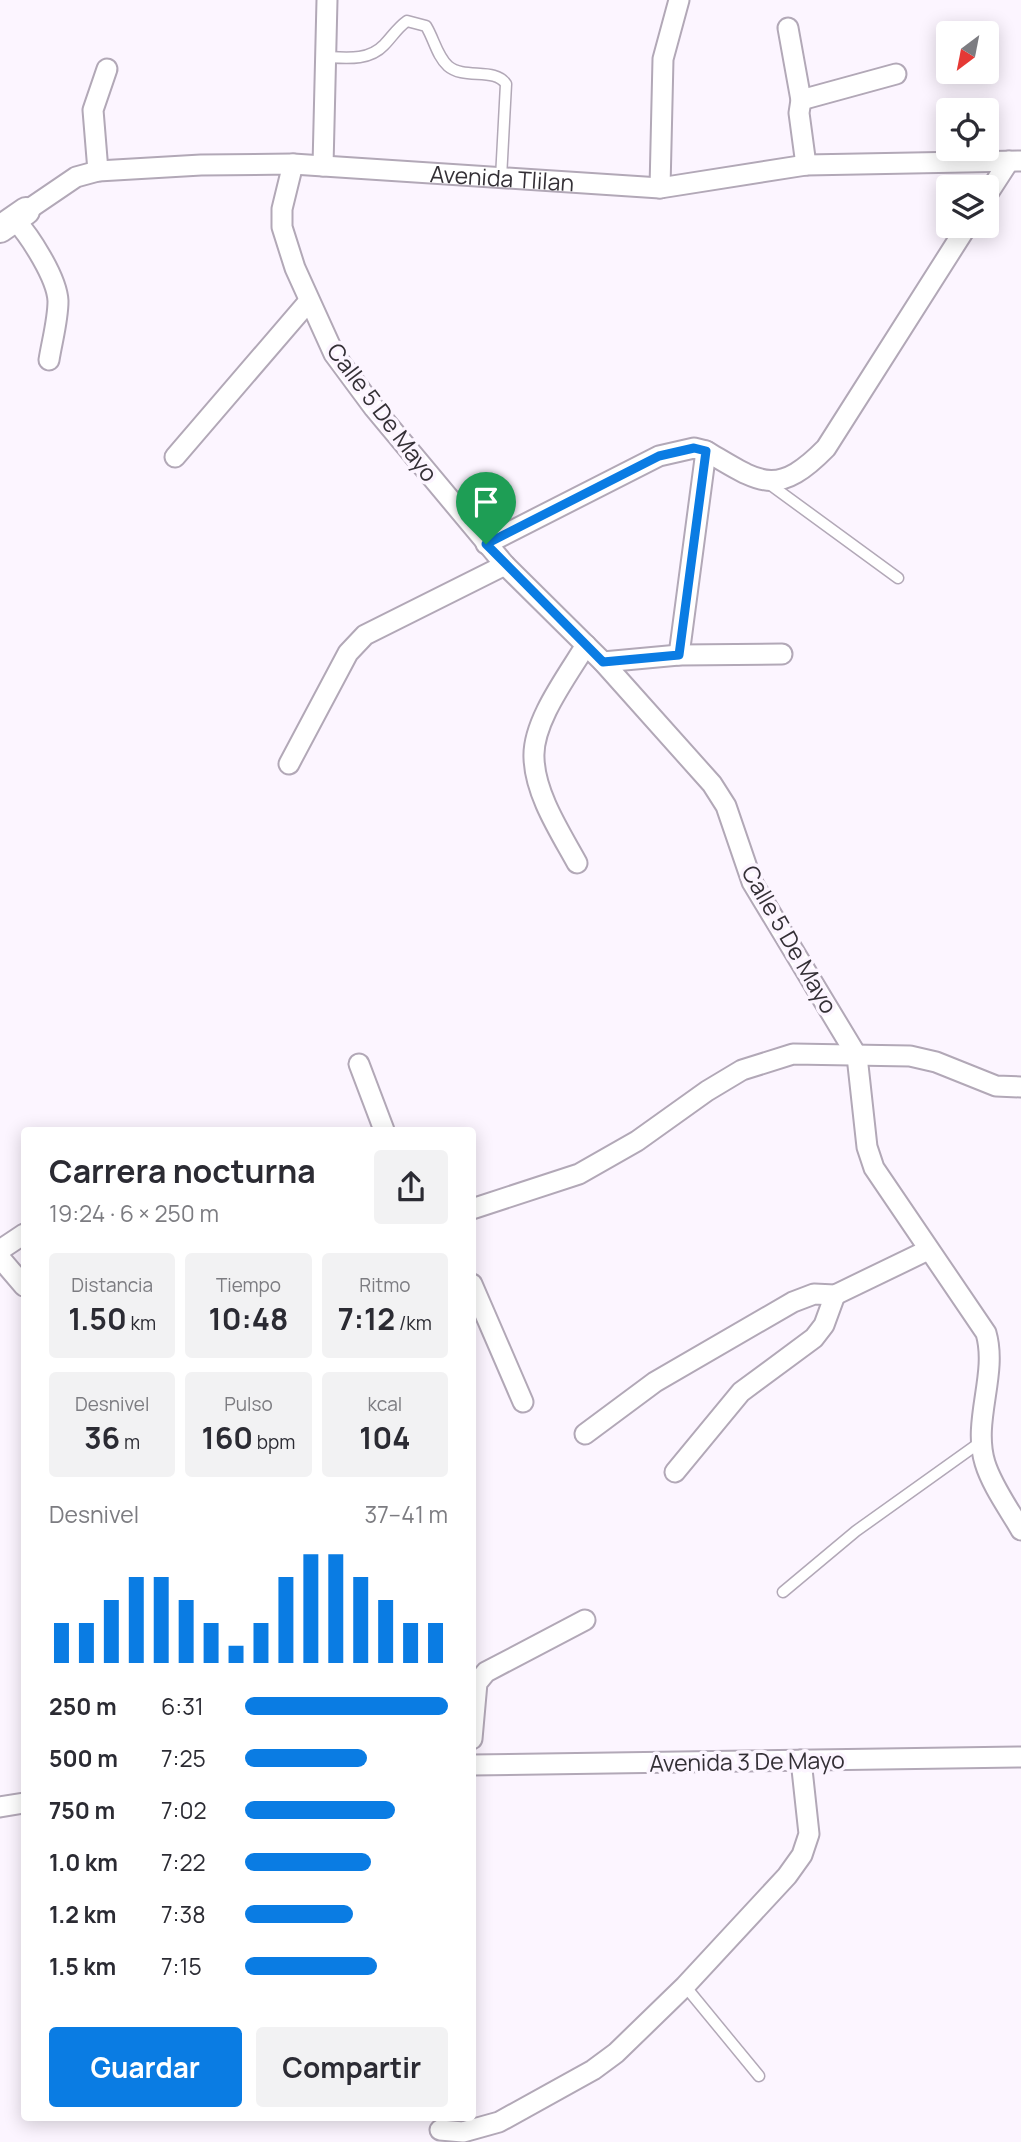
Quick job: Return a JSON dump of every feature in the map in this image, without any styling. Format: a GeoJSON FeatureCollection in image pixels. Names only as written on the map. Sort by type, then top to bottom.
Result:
{"type":"FeatureCollection","features":[{"type":"Feature","properties":{"kind":"street"},"geometry":{"type":"LineString","coordinates":[[323,166],[327,0]]}},
{"type":"Feature","properties":{"kind":"street"},"geometry":{"type":"LineString","coordinates":[[660,188],[663,60],[679,0]]}},
{"type":"Feature","properties":{"kind":"street"},"geometry":{"type":"LineString","coordinates":[[788,28],[801,100],[799,113],[806,165]]}},
{"type":"Feature","properties":{"kind":"street"},"geometry":{"type":"LineString","coordinates":[[98,171],[93,110],[107,69]]}},
{"type":"Feature","properties":{"kind":"street"},"geometry":{"type":"LineString","coordinates":[[801,100],[896,74]]}},
{"type":"Feature","properties":{"kind":"street"},"geometry":{"type":"LineString","coordinates":[[999,180],[1015,161]]}},
{"type":"Feature","properties":{"kind":"street","name":"Avenida Tlilan"},"geometry":{"type":"LineString","coordinates":[[10,215],[76,177],[98,171],[201,165],[293,164],[660,188],[806,165],[1015,161]]}},
{"type":"Feature","properties":{"kind":"street","name":"Calle 5 De Mayo"},"geometry":{"type":"LineString","coordinates":[[293,164],[282,209],[282,227],[309,301],[334,354],[374,408],[486,544],[603,662],[712,784],[726,806],[752,882],[857,1056],[867,1147],[874,1168],[986,1333],[989,1352],[982,1441],[984,1462],[1021,1530]]}},
{"type":"Feature","properties":{"kind":"street"},"geometry":{"type":"LineString","coordinates":[[10,215],[27,232],[42,259],[58,299],[50,360]]}},
{"type":"Feature","properties":{"kind":"street"},"geometry":{"type":"LineString","coordinates":[[486,544],[659,456],[694,448],[706,451],[755,479],[766,482],[795,474],[826,449],[959,238]]}},
{"type":"Feature","properties":{"kind":"street"},"geometry":{"type":"LineString","coordinates":[[175,457],[309,301]]}},
{"type":"Feature","properties":{"kind":"street"},"geometry":{"type":"LineString","coordinates":[[679,655],[706,451]]}},
{"type":"Feature","properties":{"kind":"street"},"geometry":{"type":"LineString","coordinates":[[289,764],[348,653],[365,635],[505,565]]}},
{"type":"Feature","properties":{"kind":"street"},"geometry":{"type":"LineString","coordinates":[[577,863],[554,819],[533,757],[538,731],[586,645]]}},
{"type":"Feature","properties":{"kind":"street"},"geometry":{"type":"LineString","coordinates":[[603,662],[679,655],[782,654]]}},
{"type":"Feature","properties":{"kind":"street"},"geometry":{"type":"LineString","coordinates":[[476,1208],[579,1174],[637,1141],[707,1091],[767,1060],[793,1054],[910,1056],[936,1062],[996,1086],[1021,1087]]}},
{"type":"Feature","properties":{"kind":"street"},"geometry":{"type":"LineString","coordinates":[[359,1065],[383,1127]]}},
{"type":"Feature","properties":{"kind":"street"},"geometry":{"type":"LineString","coordinates":[[0,1250],[21,1236]]}},
{"type":"Feature","properties":{"kind":"street"},"geometry":{"type":"LineString","coordinates":[[585,1434],[655,1382],[793,1302],[814,1294],[835,1295],[928,1251]]}},
{"type":"Feature","properties":{"kind":"street"},"geometry":{"type":"LineString","coordinates":[[0,1258],[21,1282]]}},
{"type":"Feature","properties":{"kind":"street"},"geometry":{"type":"LineString","coordinates":[[476,1293],[523,1402]]}},
{"type":"Feature","properties":{"kind":"street"},"geometry":{"type":"LineString","coordinates":[[675,1472],[741,1392],[814,1338],[824,1325],[835,1295]]}},
{"type":"Feature","properties":{"kind":"street"},"geometry":{"type":"LineString","coordinates":[[476,1694],[477,1683],[486,1672],[585,1620]]}},
{"type":"Feature","properties":{"kind":"street","name":"Avenida 3 De Mayo"},"geometry":{"type":"LineString","coordinates":[[476,1765],[1021,1757]]}},
{"type":"Feature","properties":{"kind":"street"},"geometry":{"type":"LineString","coordinates":[[438,2130],[463,2132],[499,2122],[593,2070],[616,2053],[685,1986],[787,1876],[802,1855],[808,1834],[801,1760]]}},
{"type":"Feature","properties":{"kind":"street"},"geometry":{"type":"LineString","coordinates":[[0,1807],[21,1803]]}},
{"type":"Feature","properties":{"kind":"lane"},"geometry":{"type":"LineString","coordinates":[[326,57],[356,58],[370,54],[380,49],[398,27],[407,21],[426,26],[439,55],[449,68],[460,73],[504,80],[506,84],[501,178]]}},
{"type":"Feature","properties":{"kind":"lane"},"geometry":{"type":"LineString","coordinates":[[766,482],[898,578]]}},
{"type":"Feature","properties":{"kind":"lane"},"geometry":{"type":"LineString","coordinates":[[996,1086],[1021,1097]]}},
{"type":"Feature","properties":{"kind":"lane"},"geometry":{"type":"LineString","coordinates":[[783,1592],[847,1537],[982,1441]]}},
{"type":"Feature","properties":{"kind":"lane"},"geometry":{"type":"LineString","coordinates":[[685,1986],[759,2076]]}},
{"type":"Feature","properties":{"kind":"route"},"geometry":{"type":"LineString","coordinates":[[694,448],[706,451],[679,655],[603,662],[486,544],[659,456],[694,448]]}}]}
